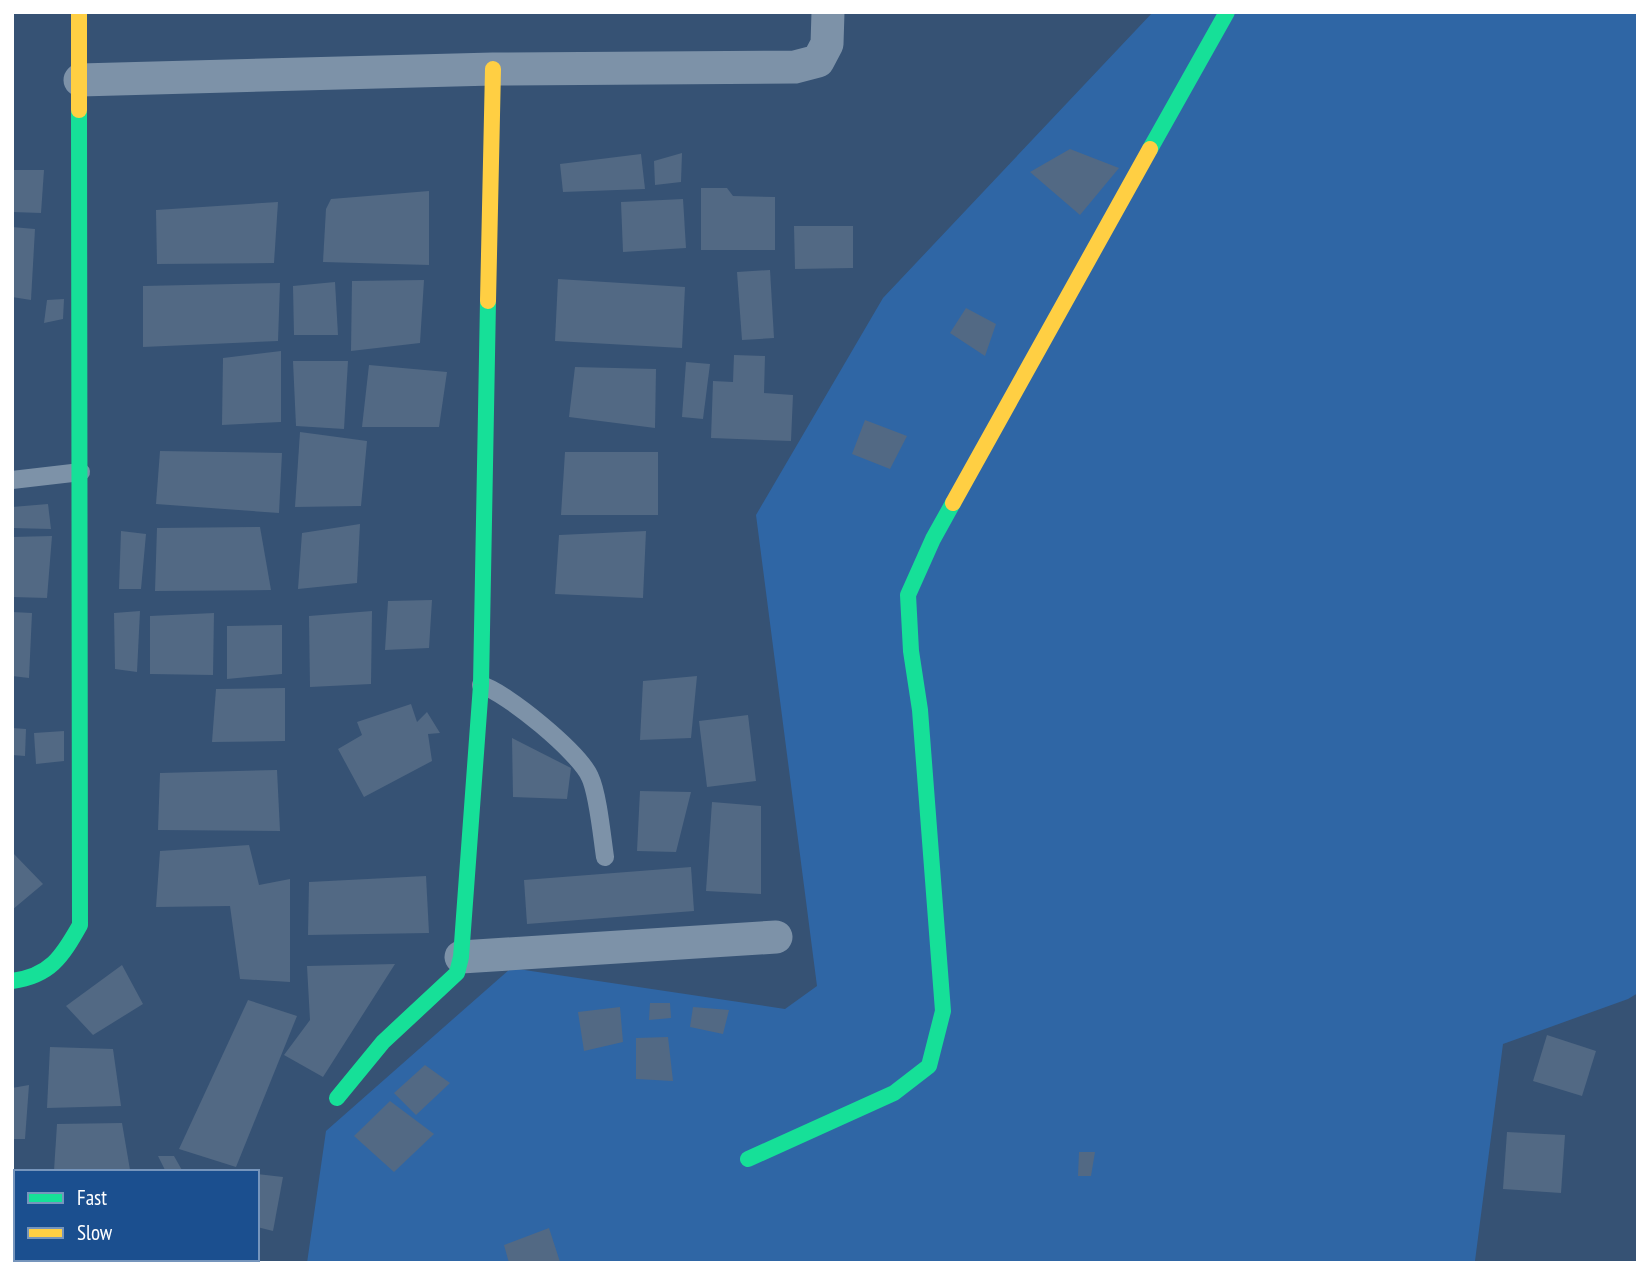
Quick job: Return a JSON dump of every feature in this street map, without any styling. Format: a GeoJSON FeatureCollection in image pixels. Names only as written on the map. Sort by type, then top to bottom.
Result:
{"type":"FeatureCollection","features":[{"type":"Feature","properties":{"kind":"street"},"geometry":{"type":"LineString","coordinates":[[12,981],[27,981],[51,969],[67,949],[80,925],[79,12]]}},
{"type":"Feature","properties":{"kind":"street"},"geometry":{"type":"LineString","coordinates":[[80,80],[492,69],[795,67],[818,61],[827,44],[828,12]]}},
{"type":"Feature","properties":{"kind":"street"},"geometry":{"type":"LineString","coordinates":[[748,1158],[894,1093],[929,1066],[943,1011],[920,710],[911,651],[908,595],[933,539],[1227,12]]}},
{"type":"Feature","properties":{"kind":"street"},"geometry":{"type":"LineString","coordinates":[[337,1098],[383,1042],[457,973],[461,957],[481,685],[492,69]]}},
{"type":"Feature","properties":{"kind":"street"},"geometry":{"type":"LineString","coordinates":[[461,957],[776,937]]}},
{"type":"Feature","properties":{"kind":"lane"},"geometry":{"type":"LineString","coordinates":[[12,480],[81,472]]}},
{"type":"Feature","properties":{"kind":"lane"},"geometry":{"type":"LineString","coordinates":[[481,685],[505,697],[578,758],[591,778],[605,857]]}},
{"type":"Feature","properties":{"kind":"shaded area"},"geometry":{"type":"Polygon","coordinates":[[[1153,12],[1638,12],[1638,993],[1503,1044],[1475,1261],[1481,1263],[307,1263],[326,1131],[511,968],[785,1009],[817,986],[756,515],[883,298],[1153,12]]]}},
{"type":"Feature","properties":{"kind":"building"},"geometry":{"type":"Polygon","coordinates":[[[1070,149],[1119,168],[1080,215],[1030,172],[1070,149]]]}},
{"type":"Feature","properties":{"kind":"building"},"geometry":{"type":"Polygon","coordinates":[[[682,153],[681,182],[655,185],[654,161],[682,153]]]}},
{"type":"Feature","properties":{"kind":"building"},"geometry":{"type":"Polygon","coordinates":[[[641,154],[645,189],[563,192],[560,164],[641,154]]]}},
{"type":"Feature","properties":{"kind":"building"},"geometry":{"type":"Polygon","coordinates":[[[12,170],[44,170],[41,213],[12,212],[12,170]]]}},
{"type":"Feature","properties":{"kind":"building"},"geometry":{"type":"Polygon","coordinates":[[[701,188],[727,188],[733,196],[775,197],[775,250],[701,250],[701,188]]]}},
{"type":"Feature","properties":{"kind":"building"},"geometry":{"type":"Polygon","coordinates":[[[429,191],[429,265],[323,262],[326,209],[331,199],[429,191]]]}},
{"type":"Feature","properties":{"kind":"building"},"geometry":{"type":"Polygon","coordinates":[[[683,199],[686,248],[623,252],[621,202],[683,199]]]}},
{"type":"Feature","properties":{"kind":"building"},"geometry":{"type":"Polygon","coordinates":[[[278,202],[274,263],[157,264],[156,210],[278,202]]]}},
{"type":"Feature","properties":{"kind":"building"},"geometry":{"type":"Polygon","coordinates":[[[794,226],[853,226],[853,268],[795,269],[794,226]]]}},
{"type":"Feature","properties":{"kind":"building"},"geometry":{"type":"Polygon","coordinates":[[[12,227],[35,229],[31,300],[12,297],[12,227]]]}},
{"type":"Feature","properties":{"kind":"building"},"geometry":{"type":"Polygon","coordinates":[[[770,270],[774,338],[742,340],[737,272],[770,270]]]}},
{"type":"Feature","properties":{"kind":"building"},"geometry":{"type":"Polygon","coordinates":[[[558,279],[685,287],[682,348],[555,341],[558,279]]]}},
{"type":"Feature","properties":{"kind":"building"},"geometry":{"type":"Polygon","coordinates":[[[424,280],[420,343],[351,351],[352,281],[424,280]]]}},
{"type":"Feature","properties":{"kind":"building"},"geometry":{"type":"Polygon","coordinates":[[[335,282],[338,335],[294,335],[293,286],[335,282]]]}},
{"type":"Feature","properties":{"kind":"building"},"geometry":{"type":"Polygon","coordinates":[[[280,283],[278,341],[143,347],[143,286],[280,283]]]}},
{"type":"Feature","properties":{"kind":"building"},"geometry":{"type":"Polygon","coordinates":[[[64,299],[63,319],[44,323],[47,300],[64,299]]]}},
{"type":"Feature","properties":{"kind":"building"},"geometry":{"type":"Polygon","coordinates":[[[966,308],[996,324],[985,356],[950,333],[966,308]]]}},
{"type":"Feature","properties":{"kind":"building"},"geometry":{"type":"Polygon","coordinates":[[[281,351],[281,422],[222,425],[223,358],[281,351]]]}},
{"type":"Feature","properties":{"kind":"building"},"geometry":{"type":"Polygon","coordinates":[[[734,355],[765,356],[764,393],[793,395],[791,441],[711,438],[713,381],[733,382],[734,355]]]}},
{"type":"Feature","properties":{"kind":"building"},"geometry":{"type":"Polygon","coordinates":[[[293,361],[348,361],[344,429],[296,426],[293,361]]]}},
{"type":"Feature","properties":{"kind":"building"},"geometry":{"type":"Polygon","coordinates":[[[686,362],[710,364],[703,419],[682,417],[686,362]]]}},
{"type":"Feature","properties":{"kind":"building"},"geometry":{"type":"Polygon","coordinates":[[[369,365],[447,372],[439,427],[362,427],[369,365]]]}},
{"type":"Feature","properties":{"kind":"building"},"geometry":{"type":"Polygon","coordinates":[[[575,367],[656,369],[655,428],[569,417],[575,367]]]}},
{"type":"Feature","properties":{"kind":"building"},"geometry":{"type":"Polygon","coordinates":[[[865,420],[907,436],[890,469],[852,454],[865,420]]]}},
{"type":"Feature","properties":{"kind":"building"},"geometry":{"type":"Polygon","coordinates":[[[300,432],[367,441],[361,506],[295,507],[300,432]]]}},
{"type":"Feature","properties":{"kind":"building"},"geometry":{"type":"Polygon","coordinates":[[[160,451],[282,453],[279,513],[156,504],[160,451]]]}},
{"type":"Feature","properties":{"kind":"building"},"geometry":{"type":"Polygon","coordinates":[[[565,452],[658,452],[658,515],[561,515],[565,452]]]}},
{"type":"Feature","properties":{"kind":"building"},"geometry":{"type":"Polygon","coordinates":[[[48,504],[51,529],[12,528],[12,507],[48,504]]]}},
{"type":"Feature","properties":{"kind":"building"},"geometry":{"type":"Polygon","coordinates":[[[360,524],[357,583],[298,589],[302,533],[360,524]]]}},
{"type":"Feature","properties":{"kind":"building"},"geometry":{"type":"Polygon","coordinates":[[[260,527],[271,590],[155,591],[157,528],[260,527]]]}},
{"type":"Feature","properties":{"kind":"building"},"geometry":{"type":"Polygon","coordinates":[[[121,531],[146,534],[141,589],[119,589],[121,531]]]}},
{"type":"Feature","properties":{"kind":"building"},"geometry":{"type":"Polygon","coordinates":[[[646,531],[643,598],[555,594],[559,535],[646,531]]]}},
{"type":"Feature","properties":{"kind":"building"},"geometry":{"type":"Polygon","coordinates":[[[52,536],[47,598],[12,597],[12,537],[52,536]]]}},
{"type":"Feature","properties":{"kind":"building"},"geometry":{"type":"Polygon","coordinates":[[[432,600],[429,648],[385,650],[388,601],[432,600]]]}},
{"type":"Feature","properties":{"kind":"building"},"geometry":{"type":"Polygon","coordinates":[[[140,611],[137,672],[115,669],[114,613],[140,611]]]}},
{"type":"Feature","properties":{"kind":"building"},"geometry":{"type":"Polygon","coordinates":[[[372,611],[371,684],[310,687],[309,616],[372,611]]]}},
{"type":"Feature","properties":{"kind":"building"},"geometry":{"type":"Polygon","coordinates":[[[12,612],[32,613],[29,678],[12,676],[12,612]]]}},
{"type":"Feature","properties":{"kind":"building"},"geometry":{"type":"Polygon","coordinates":[[[214,613],[213,675],[150,674],[150,616],[214,613]]]}},
{"type":"Feature","properties":{"kind":"building"},"geometry":{"type":"Polygon","coordinates":[[[282,625],[282,674],[227,679],[227,626],[282,625]]]}},
{"type":"Feature","properties":{"kind":"building"},"geometry":{"type":"Polygon","coordinates":[[[697,676],[691,738],[640,740],[643,681],[697,676]]]}},
{"type":"Feature","properties":{"kind":"building"},"geometry":{"type":"Polygon","coordinates":[[[285,688],[285,741],[212,742],[216,689],[285,688]]]}},
{"type":"Feature","properties":{"kind":"building"},"geometry":{"type":"Polygon","coordinates":[[[411,704],[417,722],[427,712],[440,733],[428,734],[432,761],[364,797],[338,749],[362,735],[357,722],[411,704]]]}},
{"type":"Feature","properties":{"kind":"building"},"geometry":{"type":"Polygon","coordinates":[[[748,715],[756,781],[707,787],[699,721],[748,715]]]}},
{"type":"Feature","properties":{"kind":"building"},"geometry":{"type":"Polygon","coordinates":[[[12,728],[26,729],[25,756],[12,755],[12,728]]]}},
{"type":"Feature","properties":{"kind":"building"},"geometry":{"type":"Polygon","coordinates":[[[64,731],[64,761],[36,764],[34,733],[64,731]]]}},
{"type":"Feature","properties":{"kind":"building"},"geometry":{"type":"Polygon","coordinates":[[[512,738],[571,768],[567,799],[513,797],[512,738]]]}},
{"type":"Feature","properties":{"kind":"building"},"geometry":{"type":"Polygon","coordinates":[[[277,770],[280,831],[158,830],[160,773],[277,770]]]}},
{"type":"Feature","properties":{"kind":"building"},"geometry":{"type":"Polygon","coordinates":[[[640,791],[691,792],[676,852],[637,851],[640,791]]]}},
{"type":"Feature","properties":{"kind":"building"},"geometry":{"type":"Polygon","coordinates":[[[712,802],[761,806],[761,894],[706,891],[712,802]]]}},
{"type":"Feature","properties":{"kind":"building"},"geometry":{"type":"Polygon","coordinates":[[[249,845],[259,885],[290,879],[290,982],[240,979],[230,906],[156,907],[160,851],[249,845]]]}},
{"type":"Feature","properties":{"kind":"building"},"geometry":{"type":"Polygon","coordinates":[[[12,852],[43,884],[12,910],[12,852]]]}},
{"type":"Feature","properties":{"kind":"building"},"geometry":{"type":"Polygon","coordinates":[[[691,867],[694,911],[527,924],[524,880],[691,867]]]}},
{"type":"Feature","properties":{"kind":"building"},"geometry":{"type":"Polygon","coordinates":[[[426,876],[429,933],[308,935],[309,882],[426,876]]]}},
{"type":"Feature","properties":{"kind":"building"},"geometry":{"type":"Polygon","coordinates":[[[395,964],[323,1077],[284,1055],[310,1020],[307,966],[395,964]]]}},
{"type":"Feature","properties":{"kind":"building"},"geometry":{"type":"Polygon","coordinates":[[[122,965],[143,1004],[93,1035],[66,1006],[122,965]]]}},
{"type":"Feature","properties":{"kind":"building"},"geometry":{"type":"Polygon","coordinates":[[[248,1000],[297,1016],[236,1167],[179,1149],[248,1000]]]}},
{"type":"Feature","properties":{"kind":"building"},"geometry":{"type":"Polygon","coordinates":[[[650,1003],[670,1003],[671,1018],[649,1020],[650,1003]]]}},
{"type":"Feature","properties":{"kind":"building"},"geometry":{"type":"Polygon","coordinates":[[[620,1007],[623,1042],[584,1051],[578,1012],[620,1007]]]}},
{"type":"Feature","properties":{"kind":"building"},"geometry":{"type":"Polygon","coordinates":[[[693,1007],[729,1010],[723,1034],[690,1027],[693,1007]]]}},
{"type":"Feature","properties":{"kind":"building"},"geometry":{"type":"Polygon","coordinates":[[[1547,1035],[1596,1051],[1582,1096],[1533,1081],[1547,1035]]]}},
{"type":"Feature","properties":{"kind":"building"},"geometry":{"type":"Polygon","coordinates":[[[668,1037],[673,1081],[636,1079],[636,1038],[668,1037]]]}},
{"type":"Feature","properties":{"kind":"building"},"geometry":{"type":"Polygon","coordinates":[[[50,1047],[113,1049],[121,1106],[47,1108],[50,1047]]]}},
{"type":"Feature","properties":{"kind":"building"},"geometry":{"type":"Polygon","coordinates":[[[425,1065],[450,1083],[416,1115],[394,1093],[425,1065]]]}},
{"type":"Feature","properties":{"kind":"building"},"geometry":{"type":"Polygon","coordinates":[[[29,1085],[25,1139],[12,1139],[12,1088],[29,1085]]]}},
{"type":"Feature","properties":{"kind":"building"},"geometry":{"type":"Polygon","coordinates":[[[390,1101],[434,1134],[394,1172],[354,1136],[390,1101]]]}},
{"type":"Feature","properties":{"kind":"building"},"geometry":{"type":"Polygon","coordinates":[[[122,1123],[130,1170],[54,1170],[57,1124],[122,1123]]]}},
{"type":"Feature","properties":{"kind":"building"},"geometry":{"type":"Polygon","coordinates":[[[1507,1132],[1565,1135],[1561,1193],[1503,1189],[1507,1132]]]}},
{"type":"Feature","properties":{"kind":"building"},"geometry":{"type":"Polygon","coordinates":[[[1079,1152],[1095,1152],[1091,1176],[1078,1176],[1079,1152]]]}},
{"type":"Feature","properties":{"kind":"building"},"geometry":{"type":"Polygon","coordinates":[[[158,1156],[174,1156],[182,1170],[165,1170],[158,1156]]]}},
{"type":"Feature","properties":{"kind":"building"},"geometry":{"type":"Polygon","coordinates":[[[259,1174],[283,1177],[273,1231],[259,1228],[259,1174]]]}},
{"type":"Feature","properties":{"kind":"building"},"geometry":{"type":"Polygon","coordinates":[[[549,1228],[560,1262],[509,1263],[504,1245],[549,1228]]]}},
{"type":"Feature","properties":{"kind":"traffic: fast"},"geometry":{"type":"LineString","coordinates":[[1150,149],[1227,12]]}},
{"type":"Feature","properties":{"kind":"traffic: fast"},"geometry":{"type":"LineString","coordinates":[[12,981],[36,975],[54,963],[80,925],[79,110]]}},
{"type":"Feature","properties":{"kind":"traffic: fast"},"geometry":{"type":"LineString","coordinates":[[337,1098],[383,1042],[457,973],[461,957],[481,685],[488,301]]}},
{"type":"Feature","properties":{"kind":"traffic: fast"},"geometry":{"type":"LineString","coordinates":[[748,1159],[894,1093],[929,1066],[943,1011],[920,710],[911,651],[908,595],[933,539],[953,503]]}},
{"type":"Feature","properties":{"kind":"traffic: slow"},"geometry":{"type":"LineString","coordinates":[[79,12],[79,110]]}},
{"type":"Feature","properties":{"kind":"traffic: slow"},"geometry":{"type":"LineString","coordinates":[[488,301],[493,69]]}},
{"type":"Feature","properties":{"kind":"traffic: slow"},"geometry":{"type":"LineString","coordinates":[[953,503],[1150,149]]}}]}
